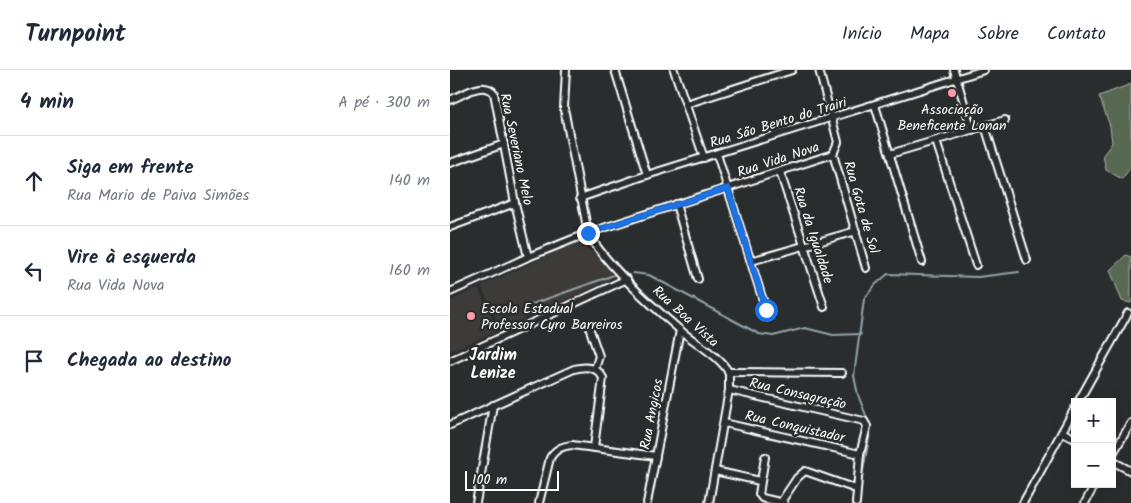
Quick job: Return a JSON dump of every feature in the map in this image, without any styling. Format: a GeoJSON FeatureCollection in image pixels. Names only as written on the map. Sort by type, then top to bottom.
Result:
{"type":"FeatureCollection","features":[{"type":"Feature","properties":{"kind":"street"},"geometry":{"type":"LineString","coordinates":[[450,360],[627,278],[595,245],[588,233],[564,108],[566,70]]}},
{"type":"Feature","properties":{"kind":"street"},"geometry":{"type":"LineString","coordinates":[[615,70],[647,175]]}},
{"type":"Feature","properties":{"kind":"street"},"geometry":{"type":"LineString","coordinates":[[674,70],[704,158]]}},
{"type":"Feature","properties":{"kind":"street"},"geometry":{"type":"LineString","coordinates":[[686,104],[792,70]]}},
{"type":"Feature","properties":{"kind":"street","name":"Rua Gota de Sol"},"geometry":{"type":"LineString","coordinates":[[819,70],[838,145],[833,154],[866,268]]}},
{"type":"Feature","properties":{"kind":"street"},"geometry":{"type":"LineString","coordinates":[[954,70],[972,130]]}},
{"type":"Feature","properties":{"kind":"street","name":"Rua São Bento do Trairi"},"geometry":{"type":"LineString","coordinates":[[580,198],[647,175],[984,70]]}},
{"type":"Feature","properties":{"kind":"street","name":"Rua Severiano Melo"},"geometry":{"type":"LineString","coordinates":[[450,100],[476,89],[486,87],[491,89],[496,98],[515,203],[528,256]]}},
{"type":"Feature","properties":{"kind":"street"},"geometry":{"type":"LineString","coordinates":[[875,104],[922,262]]}},
{"type":"Feature","properties":{"kind":"street"},"geometry":{"type":"LineString","coordinates":[[890,154],[1005,120]]}},
{"type":"Feature","properties":{"kind":"street"},"geometry":{"type":"LineString","coordinates":[[985,126],[1027,260]]}},
{"type":"Feature","properties":{"kind":"street"},"geometry":{"type":"LineString","coordinates":[[936,141],[976,265]]}},
{"type":"Feature","properties":{"kind":"street"},"geometry":{"type":"LineString","coordinates":[[450,163],[504,144]]}},
{"type":"Feature","properties":{"kind":"street"},"geometry":{"type":"LineString","coordinates":[[717,154],[766,310]]}},
{"type":"Feature","properties":{"kind":"street","name":"Rua Vida Nova"},"geometry":{"type":"LineString","coordinates":[[450,292],[528,256],[588,233],[833,154]]}},
{"type":"Feature","properties":{"kind":"street","name":"Rua da Igualdade"},"geometry":{"type":"LineString","coordinates":[[780,172],[824,307]]}},
{"type":"Feature","properties":{"kind":"street"},"geometry":{"type":"LineString","coordinates":[[450,227],[515,203]]}},
{"type":"Feature","properties":{"kind":"street"},"geometry":{"type":"LineString","coordinates":[[676,204],[698,278]]}},
{"type":"Feature","properties":{"kind":"street"},"geometry":{"type":"LineString","coordinates":[[751,261],[856,231]]}},
{"type":"Feature","properties":{"kind":"street","name":"Rua Boa Vista"},"geometry":{"type":"LineString","coordinates":[[627,278],[680,330],[728,372]]}},
{"type":"Feature","properties":{"kind":"street"},"geometry":{"type":"LineString","coordinates":[[1080,398],[1128,313]]}},
{"type":"Feature","properties":{"kind":"street"},"geometry":{"type":"LineString","coordinates":[[590,330],[599,356],[595,369]]}},
{"type":"Feature","properties":{"kind":"street","name":"Rua Angicos"},"geometry":{"type":"LineString","coordinates":[[647,503],[680,330]]}},
{"type":"Feature","properties":{"kind":"street"},"geometry":{"type":"LineString","coordinates":[[450,425],[582,367],[595,369],[603,378],[594,447]]}},
{"type":"Feature","properties":{"kind":"street"},"geometry":{"type":"LineString","coordinates":[[709,503],[729,390],[728,372],[842,373]]}},
{"type":"Feature","properties":{"kind":"street","name":"Rua Consagração"},"geometry":{"type":"LineString","coordinates":[[729,390],[861,420],[867,426],[860,454]]}},
{"type":"Feature","properties":{"kind":"street"},"geometry":{"type":"LineString","coordinates":[[476,503],[493,406]]}},
{"type":"Feature","properties":{"kind":"street"},"geometry":{"type":"LineString","coordinates":[[1022,503],[1071,415]]}},
{"type":"Feature","properties":{"kind":"street","name":"Rua Conquistador"},"geometry":{"type":"LineString","coordinates":[[724,423],[860,454]]}},
{"type":"Feature","properties":{"kind":"street"},"geometry":{"type":"LineString","coordinates":[[1116,448],[1131,423]]}},
{"type":"Feature","properties":{"kind":"street"},"geometry":{"type":"LineString","coordinates":[[1062,432],[1071,437]]}},
{"type":"Feature","properties":{"kind":"street"},"geometry":{"type":"LineString","coordinates":[[539,503],[546,467],[553,453],[563,446],[594,447],[656,456]]}},
{"type":"Feature","properties":{"kind":"street"},"geometry":{"type":"LineString","coordinates":[[856,503],[860,454]]}},
{"type":"Feature","properties":{"kind":"street"},"geometry":{"type":"LineString","coordinates":[[765,457],[760,481],[760,496],[783,502],[797,478],[805,471],[856,489]]}},
{"type":"Feature","properties":{"kind":"street"},"geometry":{"type":"LineString","coordinates":[[1116,463],[1131,471]]}},
{"type":"Feature","properties":{"kind":"street"},"geometry":{"type":"LineString","coordinates":[[715,471],[760,481]]}},
{"type":"Feature","properties":{"kind":"street"},"geometry":{"type":"LineString","coordinates":[[1085,503],[1093,488]]}},
{"type":"Feature","properties":{"kind":"shaded area"},"geometry":{"type":"Polygon","coordinates":[[[580,241],[613,272],[610,280],[501,329],[481,286],[580,241]]]}},
{"type":"Feature","properties":{"kind":"shaded area","name":"Escola Estadual Professor Cyro Barreiros"},"geometry":{"type":"Polygon","coordinates":[[[478,288],[498,331],[450,351],[450,301],[478,288]]]}},
{"type":"Feature","properties":{"kind":"green space"},"geometry":{"type":"Polygon","coordinates":[[[1131,84],[1131,167],[1122,179],[1106,170],[1103,155],[1112,143],[1110,126],[1099,96],[1131,84]]]}},
{"type":"Feature","properties":{"kind":"green space"},"geometry":{"type":"Polygon","coordinates":[[[1126,255],[1131,257],[1131,303],[1122,301],[1110,270],[1126,255]]]}},
{"type":"Feature","properties":{"kind":"waterway"},"geometry":{"type":"LineString","coordinates":[[861,481],[871,428],[858,395],[854,376],[864,299],[876,284],[888,274],[978,277],[1019,272]]}},
{"type":"Feature","properties":{"kind":"waterway"},"geometry":{"type":"LineString","coordinates":[[633,273],[649,275],[759,334],[773,336],[805,328],[833,335],[861,334]]}},
{"type":"Feature","properties":{"kind":"waterway"},"geometry":{"type":"LineString","coordinates":[[524,307],[614,275]]}},
{"type":"Feature","properties":{"kind":"waterway"},"geometry":{"type":"LineString","coordinates":[[860,493],[860,503]]}},
{"type":"Feature","properties":{"kind":"place","name":"Associação Beneficente Lonan"},"geometry":{"type":"Point","coordinates":[952,93]}},
{"type":"Feature","properties":{"kind":"place","name":"Escola Estadual Professor Cyro Barreiros"},"geometry":{"type":"Point","coordinates":[471,316]}},
{"type":"Feature","properties":{"kind":"district","name":"Jardim Lenize"},"geometry":{"type":"Point","coordinates":[493,363]}},
{"type":"Feature","properties":{"kind":"route"},"geometry":{"type":"LineString","coordinates":[[588,233],[728,188],[766,310]]}}]}
